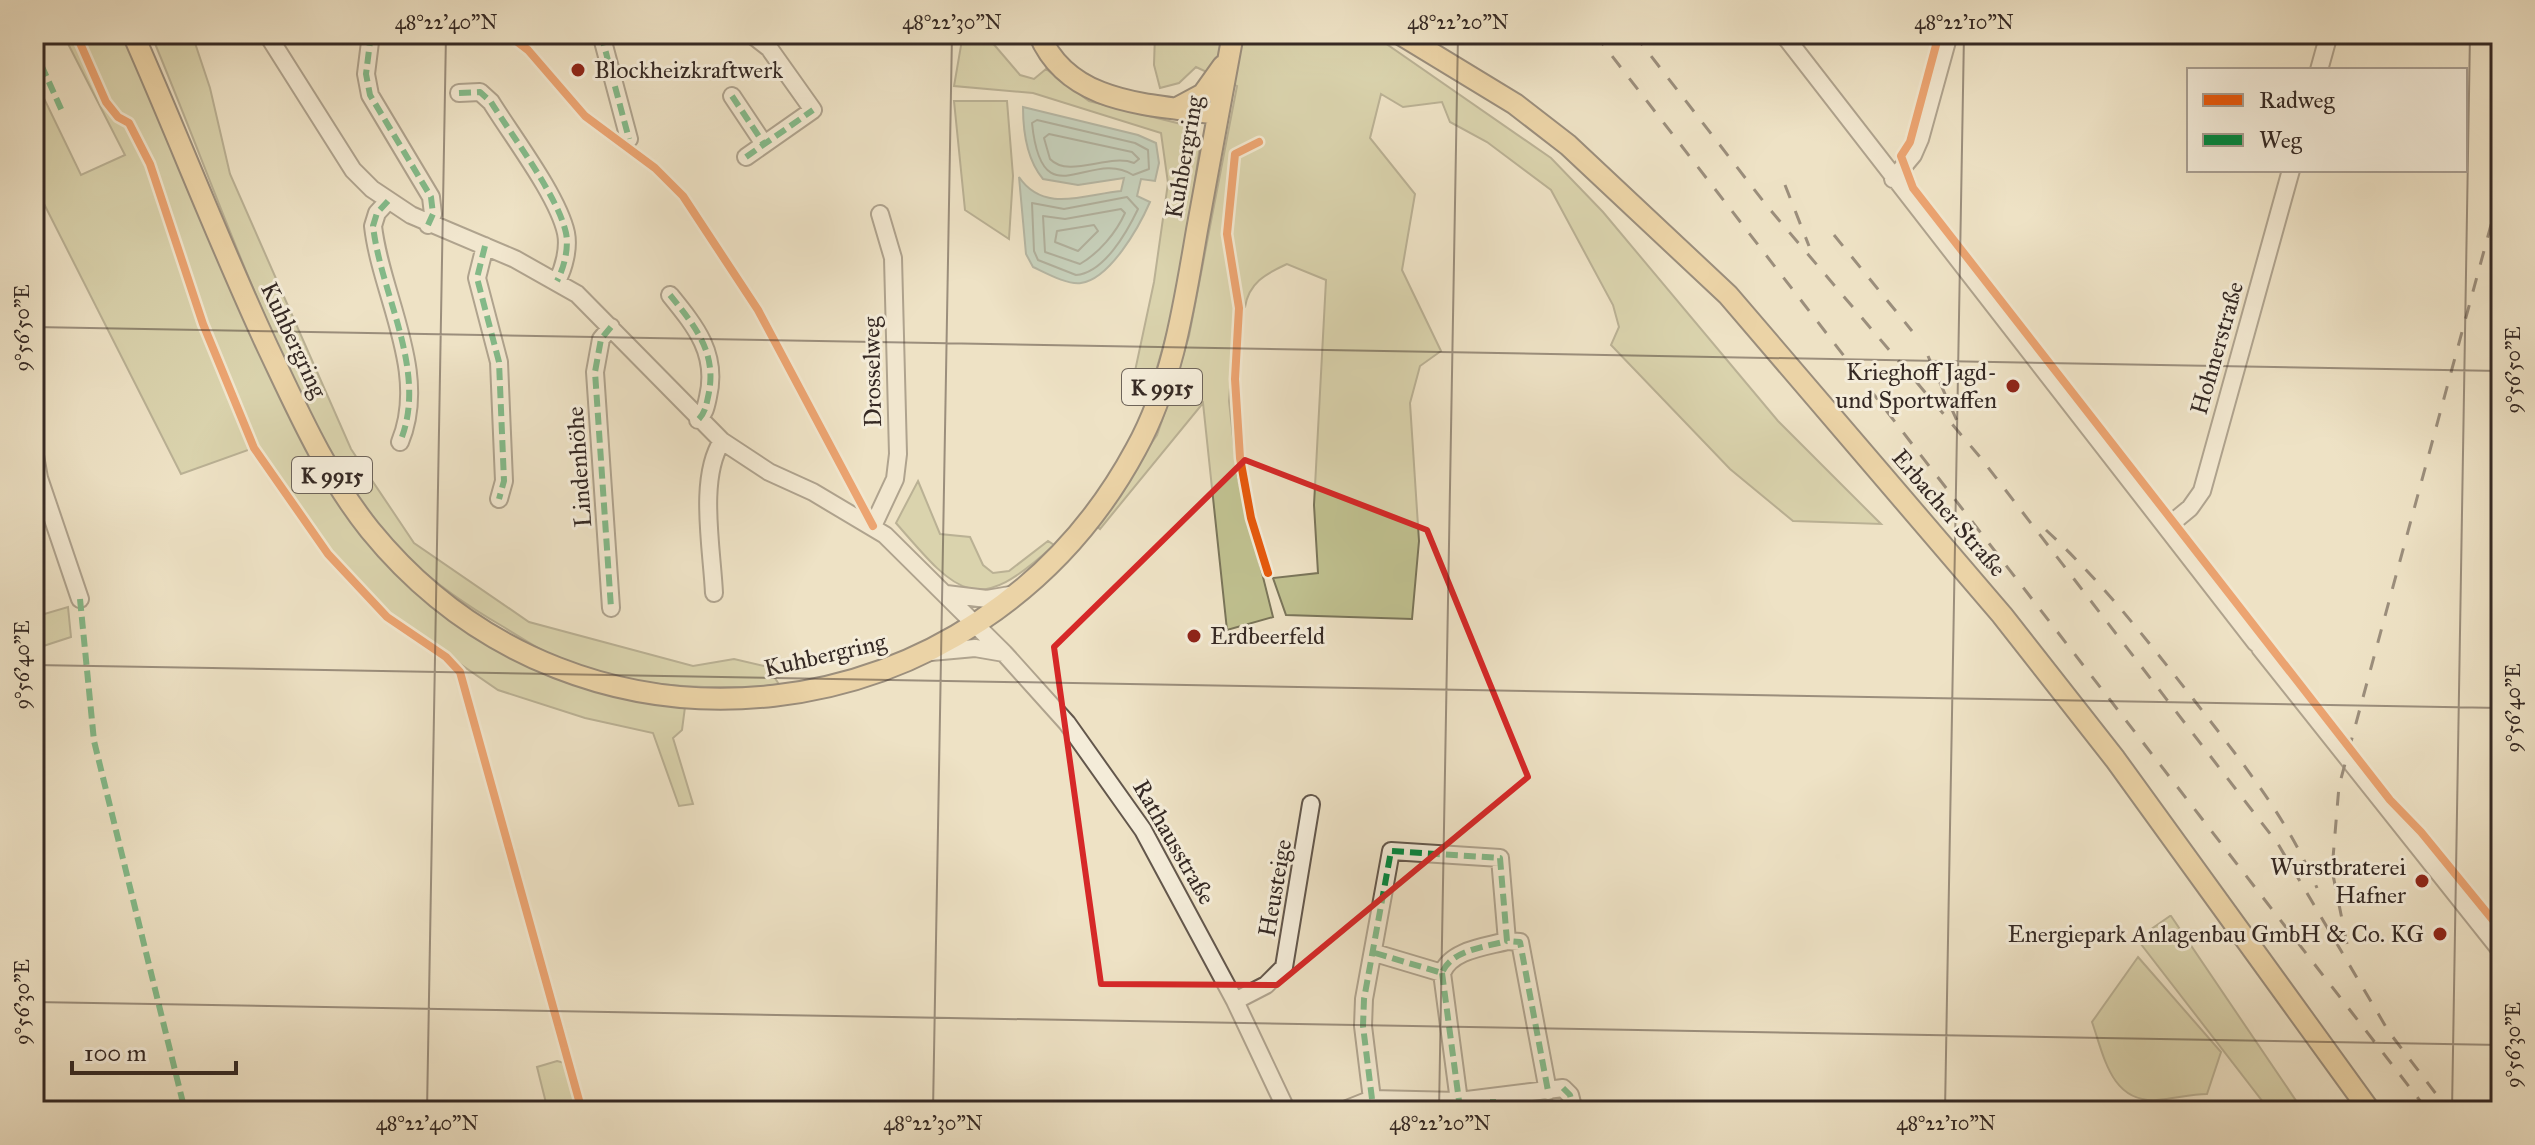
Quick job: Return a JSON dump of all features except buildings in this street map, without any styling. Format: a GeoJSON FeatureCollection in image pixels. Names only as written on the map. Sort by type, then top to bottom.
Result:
{"type":"FeatureCollection","features":[{"type":"Feature","properties":{"kind":"main road","name":"Kuhbergring"},"geometry":{"type":"LineString","coordinates":[[133,34],[247,302],[316,448],[339,488],[380,541],[408,571],[464,618],[539,660],[597,681],[644,693],[735,699],[810,691],[890,669],[931,652],[977,625],[1026,588],[1071,545],[1112,491],[1155,409],[1182,315],[1231,43]]}},
{"type":"Feature","properties":{"kind":"main road"},"geometry":{"type":"LineString","coordinates":[[1039,34],[1046,50],[1069,76],[1099,93],[1218,114]]}},
{"type":"Feature","properties":{"kind":"main road","name":"Erbacher Straße"},"geometry":{"type":"LineString","coordinates":[[1400,34],[1515,104],[1568,145],[1728,295],[2002,615],[2068,699],[2370,1111]]}},
{"type":"Feature","properties":{"kind":"main road"},"geometry":{"type":"LineString","coordinates":[[1174,108],[1195,100],[1209,88],[1231,43]]}},
{"type":"Feature","properties":{"kind":"street"},"geometry":{"type":"LineString","coordinates":[[371,34],[366,74],[370,95],[431,197],[433,214],[428,225]]}},
{"type":"Feature","properties":{"kind":"street"},"geometry":{"type":"LineString","coordinates":[[601,34],[616,118],[629,139]]}},
{"type":"Feature","properties":{"kind":"street"},"geometry":{"type":"LineString","coordinates":[[746,157],[813,110],[769,48],[751,34]]}},
{"type":"Feature","properties":{"kind":"street"},"geometry":{"type":"LineString","coordinates":[[1783,34],[1893,179],[2501,951]]}},
{"type":"Feature","properties":{"kind":"street"},"geometry":{"type":"LineString","coordinates":[[1893,179],[1913,155],[1920,139],[1949,34]]}},
{"type":"Feature","properties":{"kind":"street"},"geometry":{"type":"LineString","coordinates":[[2320,68],[2329,34]]}},
{"type":"Feature","properties":{"kind":"street"},"geometry":{"type":"LineString","coordinates":[[273,36],[353,170],[388,201],[428,225],[485,246],[577,294],[722,441],[769,472],[873,526]]}},
{"type":"Feature","properties":{"kind":"street"},"geometry":{"type":"LineString","coordinates":[[459,93],[480,92],[491,102],[552,201],[567,236],[557,281]]}},
{"type":"Feature","properties":{"kind":"street"},"geometry":{"type":"LineString","coordinates":[[732,96],[764,144]]}},
{"type":"Feature","properties":{"kind":"street","name":"Hohnerstraße"},"geometry":{"type":"LineString","coordinates":[[2167,527],[2190,508],[2202,491],[2290,172]]}},
{"type":"Feature","properties":{"kind":"street"},"geometry":{"type":"LineString","coordinates":[[388,201],[377,213],[373,226],[406,355],[409,421],[400,442]]}},
{"type":"Feature","properties":{"kind":"street","name":"Drosselweg"},"geometry":{"type":"LineString","coordinates":[[873,526],[895,479],[898,454],[893,258],[880,214]]}},
{"type":"Feature","properties":{"kind":"street"},"geometry":{"type":"LineString","coordinates":[[485,246],[477,278],[499,362],[504,481],[499,499]]}},
{"type":"Feature","properties":{"kind":"street"},"geometry":{"type":"LineString","coordinates":[[670,295],[710,354],[713,376],[704,414],[698,420]]}},
{"type":"Feature","properties":{"kind":"street","name":"Lindenhöhe"},"geometry":{"type":"LineString","coordinates":[[611,327],[601,339],[595,372],[611,608]]}},
{"type":"Feature","properties":{"kind":"street"},"geometry":{"type":"LineString","coordinates":[[714,593],[708,477],[713,455],[722,441]]}},
{"type":"Feature","properties":{"kind":"street"},"geometry":{"type":"LineString","coordinates":[[34,450],[39,478],[80,599]]}},
{"type":"Feature","properties":{"kind":"street","name":"Rathausstraße"},"geometry":{"type":"LineString","coordinates":[[873,526],[1004,653],[1067,723],[1131,811],[1170,876],[1235,1001],[1287,1111]]}},
{"type":"Feature","properties":{"kind":"street"},"geometry":{"type":"LineString","coordinates":[[946,594],[987,599],[1026,588]]}},
{"type":"Feature","properties":{"kind":"street"},"geometry":{"type":"LineString","coordinates":[[931,652],[975,648],[1004,653]]}},
{"type":"Feature","properties":{"kind":"street","name":"Heusteige"},"geometry":{"type":"LineString","coordinates":[[1235,1001],[1266,985],[1284,967],[1292,937],[1311,804]]}},
{"type":"Feature","properties":{"kind":"street"},"geometry":{"type":"LineString","coordinates":[[1372,1099],[1363,1026],[1364,999],[1375,953],[1391,851],[1500,858],[1507,941]]}},
{"type":"Feature","properties":{"kind":"street"},"geometry":{"type":"LineString","coordinates":[[1459,1101],[1442,973],[1446,964],[1456,956],[1507,941],[1520,942],[1548,1091]]}},
{"type":"Feature","properties":{"kind":"street"},"geometry":{"type":"LineString","coordinates":[[1375,953],[1442,973]]}},
{"type":"Feature","properties":{"kind":"street"},"geometry":{"type":"LineString","coordinates":[[1342,1111],[1372,1099],[1414,1106],[1459,1101],[1493,1105],[1563,1088],[1570,1095],[1574,1111]]}},
{"type":"Feature","properties":{"kind":"highlighted area"},"geometry":{"type":"Polygon","coordinates":[[[1245,460],[1427,530],[1528,777],[1277,985],[1101,984],[1054,647],[1245,460]]]}},
{"type":"Feature","properties":{"kind":"green space"},"geometry":{"type":"Polygon","coordinates":[[[63,34],[73,34],[104,103],[116,118],[128,125],[147,165],[201,324],[251,449],[181,474],[39,194],[34,195],[34,93],[40,90],[81,175],[125,155],[63,34]]]}},
{"type":"Feature","properties":{"kind":"green space"},"geometry":{"type":"Polygon","coordinates":[[[78,34],[125,34],[350,514],[384,556],[420,592],[457,622],[496,647],[538,668],[583,684],[685,707],[682,730],[673,738],[693,804],[679,806],[653,733],[585,718],[498,690],[389,615],[330,553],[256,447],[205,323],[152,163],[131,121],[119,115],[108,101],[78,34]]]}},
{"type":"Feature","properties":{"kind":"green space"},"geometry":{"type":"Polygon","coordinates":[[[151,34],[192,34],[210,88],[230,174],[351,449],[414,543],[529,622],[693,666],[734,659],[768,667],[780,686],[710,687],[640,682],[581,668],[535,646],[465,603],[419,568],[389,539],[340,470],[289,370],[151,34]]]}},
{"type":"Feature","properties":{"kind":"green space"},"geometry":{"type":"Polygon","coordinates":[[[963,34],[985,34],[1020,75],[1034,79],[1046,69],[1089,101],[1185,125],[1201,138],[1180,287],[1154,378],[1135,371],[1154,282],[1168,183],[1161,133],[1033,93],[954,86],[963,34]]]}},
{"type":"Feature","properties":{"kind":"green space"},"geometry":{"type":"Polygon","coordinates":[[[1155,34],[1372,34],[1551,158],[1603,212],[1778,421],[1881,524],[1793,521],[1730,469],[1611,345],[1619,327],[1613,305],[1551,190],[1487,142],[1450,122],[1442,102],[1403,107],[1381,94],[1370,138],[1415,194],[1402,270],[1441,351],[1420,366],[1410,403],[1419,541],[1412,619],[1286,615],[1273,578],[1318,573],[1314,505],[1326,280],[1287,264],[1259,280],[1250,292],[1245,307],[1236,311],[1229,401],[1237,473],[1273,617],[1227,630],[1203,403],[1100,529],[1095,525],[1157,435],[1175,383],[1189,336],[1237,86],[1196,67],[1179,83],[1160,88],[1154,65],[1155,34]]]}},
{"type":"Feature","properties":{"kind":"green space"},"geometry":{"type":"Polygon","coordinates":[[[954,101],[1007,101],[1013,176],[1009,239],[965,210],[954,101]]]}},
{"type":"Feature","properties":{"kind":"green space"},"geometry":{"type":"Polygon","coordinates":[[[918,481],[940,534],[970,537],[983,565],[993,573],[1009,571],[1048,541],[1054,545],[1027,568],[1005,582],[986,589],[969,588],[953,581],[896,523],[918,481]]]}},
{"type":"Feature","properties":{"kind":"green space"},"geometry":{"type":"Polygon","coordinates":[[[68,607],[71,637],[34,649],[34,617],[68,607]]]}},
{"type":"Feature","properties":{"kind":"green space"},"geometry":{"type":"Polygon","coordinates":[[[2171,916],[2303,1111],[2270,1111],[2137,939],[2171,916]]]}},
{"type":"Feature","properties":{"kind":"green space"},"geometry":{"type":"Polygon","coordinates":[[[2138,957],[2221,1052],[2207,1094],[2141,1099],[2119,1086],[2112,1075],[2092,1022],[2138,957]]]}},
{"type":"Feature","properties":{"kind":"green space"},"geometry":{"type":"Polygon","coordinates":[[[557,1061],[565,1063],[578,1111],[548,1111],[537,1067],[557,1061]]]}},
{"type":"Feature","properties":{"kind":"water"},"geometry":{"type":"Polygon","coordinates":[[[1023,107],[1138,135],[1156,143],[1159,163],[1155,181],[1141,179],[1137,196],[1150,202],[1131,238],[1113,262],[1092,279],[1081,283],[1069,282],[1033,267],[1026,254],[1019,177],[1041,195],[1066,199],[1121,191],[1124,178],[1078,185],[1043,179],[1027,146],[1023,107]]]}},
{"type":"Feature","properties":{"kind":"railway"},"geometry":{"type":"LineString","coordinates":[[1595,34],[2428,1111]]}},
{"type":"Feature","properties":{"kind":"railway"},"geometry":{"type":"LineString","coordinates":[[1634,34],[1767,206],[1980,457],[2278,844],[2389,1032],[2449,1111]]}},
{"type":"Feature","properties":{"kind":"railway"},"geometry":{"type":"LineString","coordinates":[[1785,185],[1809,246]]}},
{"type":"Feature","properties":{"kind":"railway"},"geometry":{"type":"LineString","coordinates":[[2347,944],[2332,870],[2339,786],[2501,188]]}},
{"type":"Feature","properties":{"kind":"railway"},"geometry":{"type":"LineString","coordinates":[[1834,235],[1912,331]]}},
{"type":"Feature","properties":{"kind":"railway"},"geometry":{"type":"LineString","coordinates":[[1928,356],[1958,423]]}},
{"type":"Feature","properties":{"kind":"railway"},"geometry":{"type":"LineString","coordinates":[[2046,530],[2123,612],[2229,745],[2292,837],[2317,888]]}},
{"type":"Feature","properties":{"kind":"marked path"},"geometry":{"type":"LineString","coordinates":[[371,34],[366,74],[370,95],[431,197],[433,214],[428,225]]}},
{"type":"Feature","properties":{"kind":"marked path"},"geometry":{"type":"LineString","coordinates":[[601,34],[629,139]]}},
{"type":"Feature","properties":{"kind":"marked path"},"geometry":{"type":"LineString","coordinates":[[34,49],[62,111]]}},
{"type":"Feature","properties":{"kind":"marked path"},"geometry":{"type":"LineString","coordinates":[[459,93],[480,92],[491,102],[554,202],[567,239],[565,258],[557,281]]}},
{"type":"Feature","properties":{"kind":"marked path"},"geometry":{"type":"LineString","coordinates":[[732,96],[764,144]]}},
{"type":"Feature","properties":{"kind":"marked path"},"geometry":{"type":"LineString","coordinates":[[746,157],[813,110]]}},
{"type":"Feature","properties":{"kind":"marked path"},"geometry":{"type":"LineString","coordinates":[[388,201],[377,213],[373,226],[406,361],[409,389],[400,442]]}},
{"type":"Feature","properties":{"kind":"marked path"},"geometry":{"type":"LineString","coordinates":[[485,246],[477,278],[499,362],[504,481],[499,499]]}},
{"type":"Feature","properties":{"kind":"marked path"},"geometry":{"type":"LineString","coordinates":[[670,295],[696,330],[710,367],[706,406],[698,420]]}},
{"type":"Feature","properties":{"kind":"marked path"},"geometry":{"type":"LineString","coordinates":[[611,327],[601,339],[595,372],[611,608]]}},
{"type":"Feature","properties":{"kind":"marked path"},"geometry":{"type":"LineString","coordinates":[[80,599],[94,741],[185,1111]]}},
{"type":"Feature","properties":{"kind":"marked path"},"geometry":{"type":"LineString","coordinates":[[1372,1099],[1363,1026],[1364,999],[1391,851],[1500,858],[1507,941],[1520,942],[1548,1091]]}},
{"type":"Feature","properties":{"kind":"marked path"},"geometry":{"type":"LineString","coordinates":[[1375,953],[1442,973],[1446,965],[1461,954],[1507,941]]}},
{"type":"Feature","properties":{"kind":"marked path"},"geometry":{"type":"LineString","coordinates":[[1442,973],[1459,1101]]}},
{"type":"Feature","properties":{"kind":"marked path"},"geometry":{"type":"LineString","coordinates":[[1563,1088],[1570,1095],[1574,1111]]}},
{"type":"Feature","properties":{"kind":"marked path"},"geometry":{"type":"LineString","coordinates":[[1493,1099],[1493,1111]]}},
{"type":"Feature","properties":{"kind":"marked path"},"geometry":{"type":"LineString","coordinates":[[1414,1101],[1414,1111]]}},
{"type":"Feature","properties":{"kind":"cycle path"},"geometry":{"type":"LineString","coordinates":[[76,34],[106,102],[118,117],[129,123],[150,164],[203,324],[254,448],[328,554],[387,617],[446,657],[460,672],[582,1111]]}},
{"type":"Feature","properties":{"kind":"cycle path"},"geometry":{"type":"LineString","coordinates":[[507,34],[528,50],[585,116],[655,168],[683,196],[758,310],[873,526]]}},
{"type":"Feature","properties":{"kind":"cycle path"},"geometry":{"type":"LineString","coordinates":[[1939,34],[1910,142],[1901,156],[1913,188],[2390,800],[2421,832],[2501,930]]}},
{"type":"Feature","properties":{"kind":"cycle path"},"geometry":{"type":"LineString","coordinates":[[1259,142],[1235,154],[1227,234],[1239,308],[1235,379],[1240,458],[1251,518],[1268,573]]}},
{"type":"Feature","properties":{"kind":"place","name":"Blockheizkraftwerk"},"geometry":{"type":"Point","coordinates":[578,70]}},
{"type":"Feature","properties":{"kind":"place","name":"Krieghoff Jagd- und Sportwaffen"},"geometry":{"type":"Point","coordinates":[2013,386]}},
{"type":"Feature","properties":{"kind":"place","name":"Erdbeerfeld"},"geometry":{"type":"Point","coordinates":[1194,636]}},
{"type":"Feature","properties":{"kind":"place","name":"Wurstbraterei Hafner"},"geometry":{"type":"Point","coordinates":[2422,881]}},
{"type":"Feature","properties":{"kind":"place","name":"Energiepark Anlagenbau GmbH & Co. KG"},"geometry":{"type":"Point","coordinates":[2440,934]}}]}
